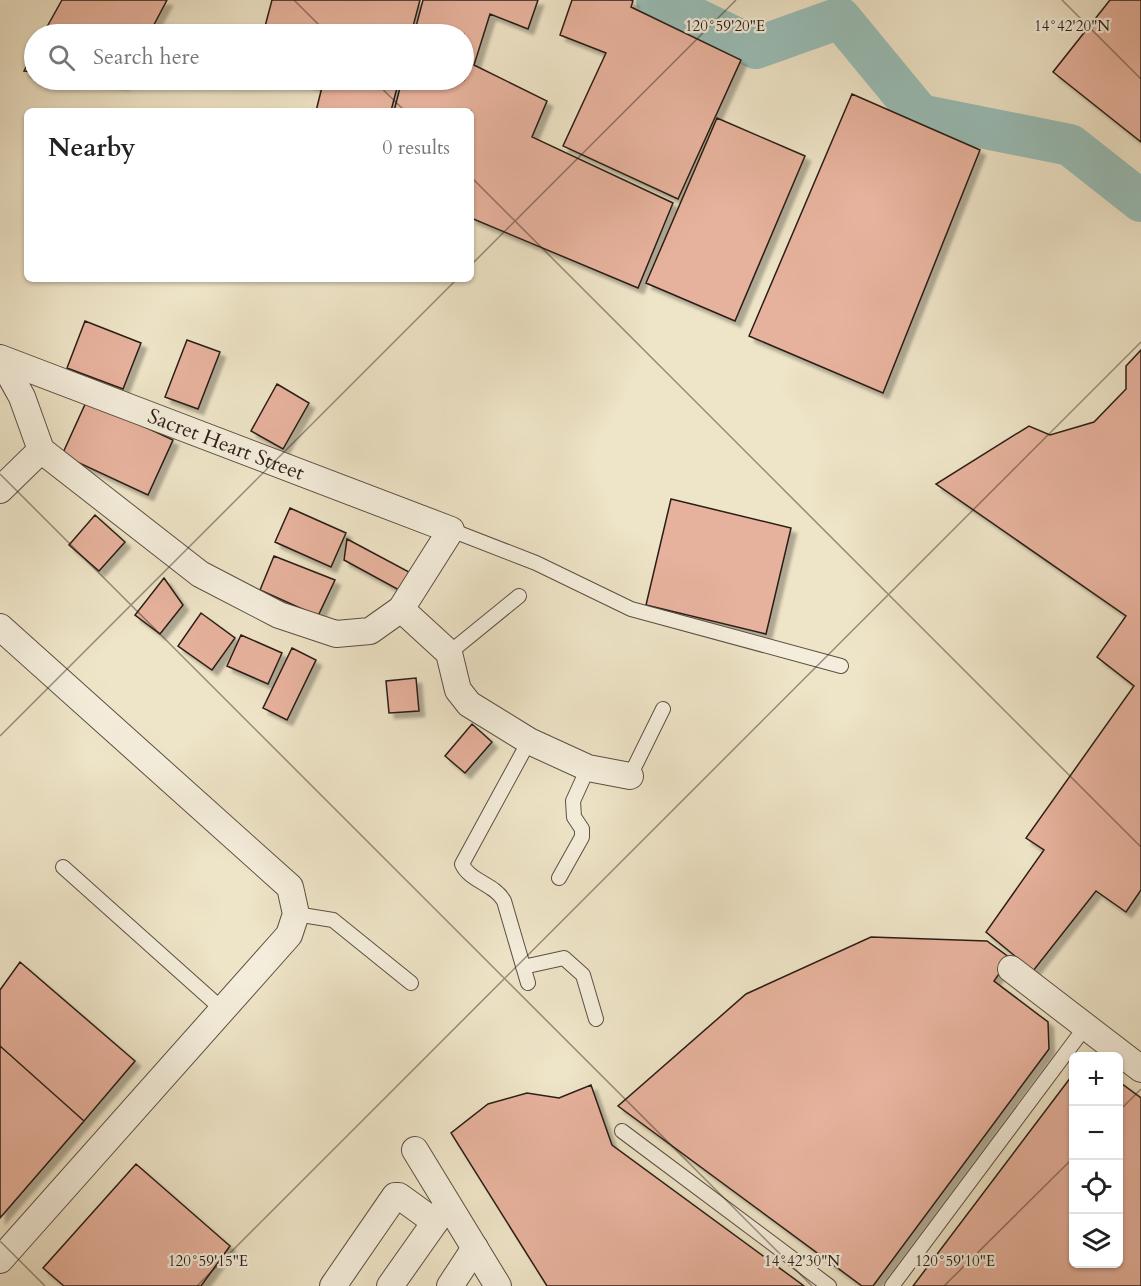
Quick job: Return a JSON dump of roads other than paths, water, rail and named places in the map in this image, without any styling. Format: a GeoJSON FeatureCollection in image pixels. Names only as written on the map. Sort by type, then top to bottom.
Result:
{"type":"FeatureCollection","features":[{"type":"Feature","properties":{"kind":"street"},"geometry":{"type":"LineString","coordinates":[[1,359],[22,397],[41,450],[200,574],[279,615],[336,634],[370,631],[401,609],[451,530]]}},
{"type":"Feature","properties":{"kind":"street","name":"Sacret Heart Street"},"geometry":{"type":"LineString","coordinates":[[1,359],[451,530]]}},
{"type":"Feature","properties":{"kind":"street"},"geometry":{"type":"LineString","coordinates":[[0,490],[41,450]]}},
{"type":"Feature","properties":{"kind":"street"},"geometry":{"type":"LineString","coordinates":[[401,609],[449,653],[458,690],[469,704],[529,741],[588,768],[630,776]]}},
{"type":"Feature","properties":{"kind":"street"},"geometry":{"type":"LineString","coordinates":[[0,627],[290,887],[296,914],[289,935],[0,1260]]}},
{"type":"Feature","properties":{"kind":"street"},"geometry":{"type":"LineString","coordinates":[[1011,969],[1141,1069]]}},
{"type":"Feature","properties":{"kind":"street"},"geometry":{"type":"LineString","coordinates":[[415,1150],[441,1213],[475,1248],[498,1286]]}},
{"type":"Feature","properties":{"kind":"street"},"geometry":{"type":"LineString","coordinates":[[333,1286],[395,1196],[441,1213]]}},
{"type":"Feature","properties":{"kind":"street"},"geometry":{"type":"LineString","coordinates":[[390,1286],[441,1213]]}},
{"type":"Feature","properties":{"kind":"street"},"geometry":{"type":"LineString","coordinates":[[450,1286],[475,1248]]}},
{"type":"Feature","properties":{"kind":"lane"},"geometry":{"type":"LineString","coordinates":[[451,530],[536,563],[631,609],[840,666]]}},
{"type":"Feature","properties":{"kind":"lane"},"geometry":{"type":"LineString","coordinates":[[449,653],[519,596]]}},
{"type":"Feature","properties":{"kind":"lane"},"geometry":{"type":"LineString","coordinates":[[630,776],[663,709]]}},
{"type":"Feature","properties":{"kind":"lane"},"geometry":{"type":"LineString","coordinates":[[528,983],[500,892],[466,871],[462,864],[529,741]]}},
{"type":"Feature","properties":{"kind":"lane"},"geometry":{"type":"LineString","coordinates":[[559,878],[582,837],[582,829],[574,817],[573,801],[588,768]]}},
{"type":"Feature","properties":{"kind":"lane"},"geometry":{"type":"LineString","coordinates":[[63,867],[223,1010]]}},
{"type":"Feature","properties":{"kind":"lane"},"geometry":{"type":"LineString","coordinates":[[296,914],[333,920],[411,983]]}},
{"type":"Feature","properties":{"kind":"lane"},"geometry":{"type":"LineString","coordinates":[[523,968],[564,958],[583,975],[596,1019]]}},
{"type":"Feature","properties":{"kind":"lane"},"geometry":{"type":"LineString","coordinates":[[892,1286],[1086,1026]]}},
{"type":"Feature","properties":{"kind":"lane"},"geometry":{"type":"LineString","coordinates":[[622,1131],[829,1286]]}},
{"type":"Feature","properties":{"kind":"waterway"},"geometry":{"type":"LineString","coordinates":[[657,0],[756,48],[840,18],[920,115],[1070,145],[1141,201]]}}]}
